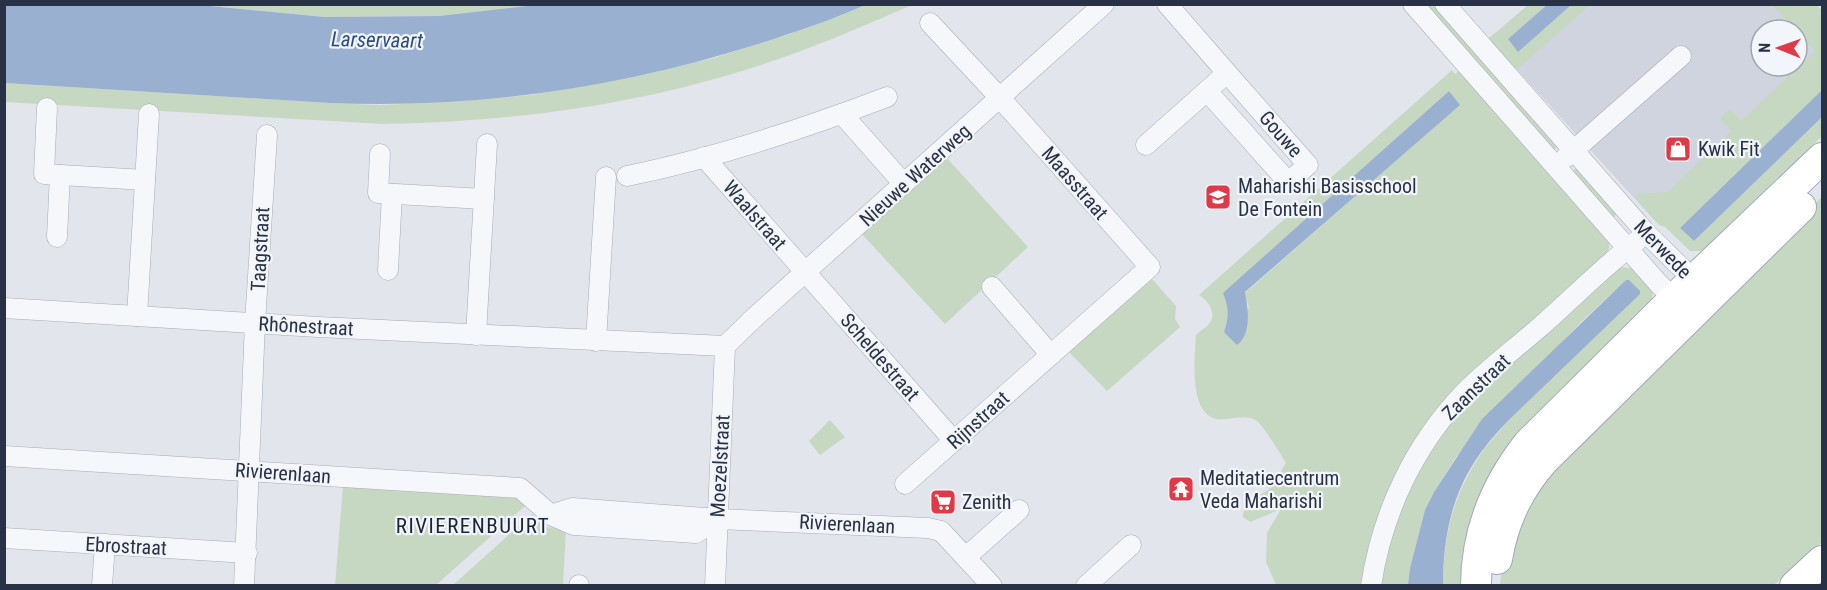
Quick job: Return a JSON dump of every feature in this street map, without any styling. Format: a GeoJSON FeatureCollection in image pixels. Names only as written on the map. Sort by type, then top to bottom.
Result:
{"type":"FeatureCollection","features":[{"type":"Feature","properties":{"kind":"main road"},"geometry":{"type":"LineString","coordinates":[[1495,585],[1501,539],[1514,504],[1532,474],[1690,296],[1822,158]]}},
{"type":"Feature","properties":{"kind":"main road"},"geometry":{"type":"LineString","coordinates":[[1476,585],[1481,536],[1492,503],[1511,466],[1528,444],[1690,296],[1822,186]]}},
{"type":"Feature","properties":{"kind":"main road"},"geometry":{"type":"LineString","coordinates":[[1795,585],[1822,561]]}},
{"type":"Feature","properties":{"kind":"street","name":"Nieuwe Waterweg"},"geometry":{"type":"LineString","coordinates":[[725,346],[1104,4]]}},
{"type":"Feature","properties":{"kind":"street","name":"Gouwe"},"geometry":{"type":"LineString","coordinates":[[1167,4],[1308,165],[1288,182],[1207,91]]}},
{"type":"Feature","properties":{"kind":"street","name":"Merwede"},"geometry":{"type":"LineString","coordinates":[[1413,4],[1628,248],[1690,296]]}},
{"type":"Feature","properties":{"kind":"street","name":"Merwede"},"geometry":{"type":"LineString","coordinates":[[1445,4],[1647,234],[1690,296]]}},
{"type":"Feature","properties":{"kind":"street"},"geometry":{"type":"LineString","coordinates":[[930,23],[1001,99]]}},
{"type":"Feature","properties":{"kind":"street"},"geometry":{"type":"LineString","coordinates":[[1556,166],[1681,56]]}},
{"type":"Feature","properties":{"kind":"street"},"geometry":{"type":"LineString","coordinates":[[1146,145],[1227,73]]}},
{"type":"Feature","properties":{"kind":"street","name":"Waalstraat"},"geometry":{"type":"LineString","coordinates":[[627,176],[704,157],[842,114],[887,97]]}},
{"type":"Feature","properties":{"kind":"street","name":"Maasstraat"},"geometry":{"type":"LineString","coordinates":[[1001,99],[1150,267]]}},
{"type":"Feature","properties":{"kind":"street"},"geometry":{"type":"LineString","coordinates":[[47,108],[44,174],[145,180]]}},
{"type":"Feature","properties":{"kind":"street"},"geometry":{"type":"LineString","coordinates":[[137,316],[148,114]]}},
{"type":"Feature","properties":{"kind":"street"},"geometry":{"type":"LineString","coordinates":[[842,114],[904,184]]}},
{"type":"Feature","properties":{"kind":"street","name":"Taagstraat"},"geometry":{"type":"LineString","coordinates":[[244,585],[255,323],[267,135]]}},
{"type":"Feature","properties":{"kind":"street"},"geometry":{"type":"LineString","coordinates":[[476,335],[487,144]]}},
{"type":"Feature","properties":{"kind":"street"},"geometry":{"type":"LineString","coordinates":[[380,154],[378,193],[484,199]]}},
{"type":"Feature","properties":{"kind":"street","name":"Waalstraat"},"geometry":{"type":"LineString","coordinates":[[704,157],[805,272]]}},
{"type":"Feature","properties":{"kind":"street"},"geometry":{"type":"LineString","coordinates":[[57,237],[60,175]]}},
{"type":"Feature","properties":{"kind":"street"},"geometry":{"type":"LineString","coordinates":[[596,340],[606,177]]}},
{"type":"Feature","properties":{"kind":"street"},"geometry":{"type":"LineString","coordinates":[[388,270],[392,194]]}},
{"type":"Feature","properties":{"kind":"street","name":"Zaanstraat"},"geometry":{"type":"LineString","coordinates":[[1371,585],[1383,532],[1397,493],[1412,463],[1440,422],[1467,390],[1628,248],[1647,234]]}},
{"type":"Feature","properties":{"kind":"street","name":"Rijnstraat"},"geometry":{"type":"LineString","coordinates":[[905,484],[1150,267]]}},
{"type":"Feature","properties":{"kind":"street","name":"Scheldestraat"},"geometry":{"type":"LineString","coordinates":[[805,272],[954,441]]}},
{"type":"Feature","properties":{"kind":"street"},"geometry":{"type":"LineString","coordinates":[[992,287],[1051,355]]}},
{"type":"Feature","properties":{"kind":"street","name":"Rhônestraat"},"geometry":{"type":"LineString","coordinates":[[4,308],[476,335],[725,346]]}},
{"type":"Feature","properties":{"kind":"street","name":"Moezelstraat"},"geometry":{"type":"LineString","coordinates":[[715,585],[725,346]]}},
{"type":"Feature","properties":{"kind":"street","name":"Rivierenlaan"},"geometry":{"type":"LineString","coordinates":[[4,456],[520,488],[551,515],[574,525],[696,533],[718,519],[928,528],[942,531],[992,585]]}},
{"type":"Feature","properties":{"kind":"street"},"geometry":{"type":"LineString","coordinates":[[966,556],[1019,510]]}},
{"type":"Feature","properties":{"kind":"street","name":"Ebrostraat"},"geometry":{"type":"LineString","coordinates":[[4,538],[247,553]]}},
{"type":"Feature","properties":{"kind":"street"},"geometry":{"type":"LineString","coordinates":[[102,585],[105,544]]}},
{"type":"Feature","properties":{"kind":"street"},"geometry":{"type":"LineString","coordinates":[[1086,585],[1131,545]]}},
{"type":"Feature","properties":{"kind":"shaded area"},"geometry":{"type":"Polygon","coordinates":[[[1539,4],[1788,5],[1801,18],[1749,18],[1749,78],[1807,78],[1657,223],[1502,53],[1539,4]]]}},
{"type":"Feature","properties":{"kind":"shaded area"},"geometry":{"type":"Polygon","coordinates":[[[1809,27],[1822,40],[1822,63],[1809,76],[1809,27]]]}},
{"type":"Feature","properties":{"kind":"green space"},"geometry":{"type":"Polygon","coordinates":[[[200,5],[546,5],[439,16],[325,17],[200,5]]]}},
{"type":"Feature","properties":{"kind":"green space"},"geometry":{"type":"Polygon","coordinates":[[[865,5],[912,5],[798,52],[697,84],[594,106],[488,119],[383,124],[5,102],[4,83],[380,105],[532,95],[651,73],[714,58],[840,16],[865,5]]]}},
{"type":"Feature","properties":{"kind":"green space"},"geometry":{"type":"Polygon","coordinates":[[[1419,5],[1438,5],[1559,145],[1553,151],[1419,5]]]}},
{"type":"Feature","properties":{"kind":"green space"},"geometry":{"type":"Polygon","coordinates":[[[1528,5],[1547,5],[1508,39],[1518,52],[1571,5],[1590,5],[1516,70],[1488,39],[1528,5]]]}},
{"type":"Feature","properties":{"kind":"green space"},"geometry":{"type":"Polygon","coordinates":[[[1772,5],[1817,5],[1822,10],[1822,90],[1680,228],[1694,241],[1822,117],[1822,136],[1702,251],[1690,251],[1665,227],[1659,225],[1635,198],[1638,194],[1668,192],[1731,131],[1720,118],[1730,109],[1741,121],[1786,78],[1809,78],[1809,57],[1815,51],[1809,45],[1809,18],[1784,18],[1772,5]]]}},
{"type":"Feature","properties":{"kind":"green space"},"geometry":{"type":"Polygon","coordinates":[[[1452,70],[1455,74],[1460,70],[1609,238],[1606,256],[1451,397],[1363,585],[1276,585],[1266,562],[1267,533],[1281,509],[1250,522],[1243,517],[1249,500],[1270,488],[1286,463],[1260,423],[1242,417],[1216,419],[1207,414],[1201,406],[1195,383],[1196,335],[1211,321],[1212,313],[1209,304],[1199,295],[1452,70]],[[1449,91],[1224,293],[1228,312],[1224,332],[1249,308],[1245,293],[1459,105],[1449,91]]]}},
{"type":"Feature","properties":{"kind":"green space"},"geometry":{"type":"Polygon","coordinates":[[[945,156],[1028,247],[945,324],[861,233],[945,156]]]}},
{"type":"Feature","properties":{"kind":"green space"},"geometry":{"type":"Polygon","coordinates":[[[1577,167],[1618,213],[1613,218],[1572,172],[1577,167]]]}},
{"type":"Feature","properties":{"kind":"green space"},"geometry":{"type":"Polygon","coordinates":[[[1822,197],[1822,542],[1774,585],[1500,586],[1504,548],[1565,444],[1822,197]]]}},
{"type":"Feature","properties":{"kind":"green space"},"geometry":{"type":"Polygon","coordinates":[[[1620,267],[1635,269],[1653,292],[1651,313],[1469,526],[1462,556],[1461,585],[1443,585],[1445,547],[1452,514],[1473,466],[1484,449],[1629,280],[1626,280],[1579,324],[1456,457],[1425,510],[1410,568],[1408,585],[1378,586],[1383,559],[1408,488],[1446,426],[1478,390],[1620,267]]]}},
{"type":"Feature","properties":{"kind":"green space"},"geometry":{"type":"Polygon","coordinates":[[[1152,279],[1176,306],[1175,319],[1180,327],[1107,391],[1069,352],[1152,279]]]}},
{"type":"Feature","properties":{"kind":"green space"},"geometry":{"type":"Polygon","coordinates":[[[830,420],[845,437],[820,455],[809,441],[830,420]]]}},
{"type":"Feature","properties":{"kind":"green space"},"geometry":{"type":"Polygon","coordinates":[[[343,486],[514,496],[525,506],[436,585],[335,586],[343,486]]]}},
{"type":"Feature","properties":{"kind":"green space"},"geometry":{"type":"Polygon","coordinates":[[[532,514],[546,527],[566,529],[563,585],[452,586],[532,514]]]}},
{"type":"Feature","properties":{"kind":"water","name":"Larservaart"},"geometry":{"type":"Polygon","coordinates":[[[546,4],[865,5],[758,44],[653,73],[600,84],[492,99],[438,103],[330,103],[5,83],[5,5],[200,5],[325,17],[439,16],[546,4]]]}},
{"type":"Feature","properties":{"kind":"water"},"geometry":{"type":"Polygon","coordinates":[[[1547,5],[1571,5],[1518,52],[1508,39],[1547,5]]]}},
{"type":"Feature","properties":{"kind":"water"},"geometry":{"type":"Polygon","coordinates":[[[1822,90],[1822,117],[1694,241],[1680,228],[1822,90]]]}},
{"type":"Feature","properties":{"kind":"water"},"geometry":{"type":"Polygon","coordinates":[[[1449,91],[1460,105],[1245,292],[1248,313],[1247,328],[1237,345],[1224,332],[1228,312],[1223,293],[1449,91]]]}},
{"type":"Feature","properties":{"kind":"water"},"geometry":{"type":"Polygon","coordinates":[[[1626,280],[1629,280],[1640,291],[1640,294],[1512,417],[1476,459],[1456,498],[1448,526],[1443,585],[1408,585],[1410,568],[1425,510],[1434,492],[1482,419],[1626,280]]]}},
{"type":"Feature","properties":{"kind":"place","name":"Kwik Fit"},"geometry":{"type":"Point","coordinates":[1678,149]}},
{"type":"Feature","properties":{"kind":"place","name":"Maharishi Basisschool De Fontein"},"geometry":{"type":"Point","coordinates":[1218,197]}},
{"type":"Feature","properties":{"kind":"place","name":"Meditatiecentrum Veda Maharishi"},"geometry":{"type":"Point","coordinates":[1181,489]}},
{"type":"Feature","properties":{"kind":"place","name":"Zenith"},"geometry":{"type":"Point","coordinates":[943,502]}},
{"type":"Feature","properties":{"kind":"district","name":"RIVIERENBUURT"},"geometry":{"type":"Point","coordinates":[473,526]}}]}
